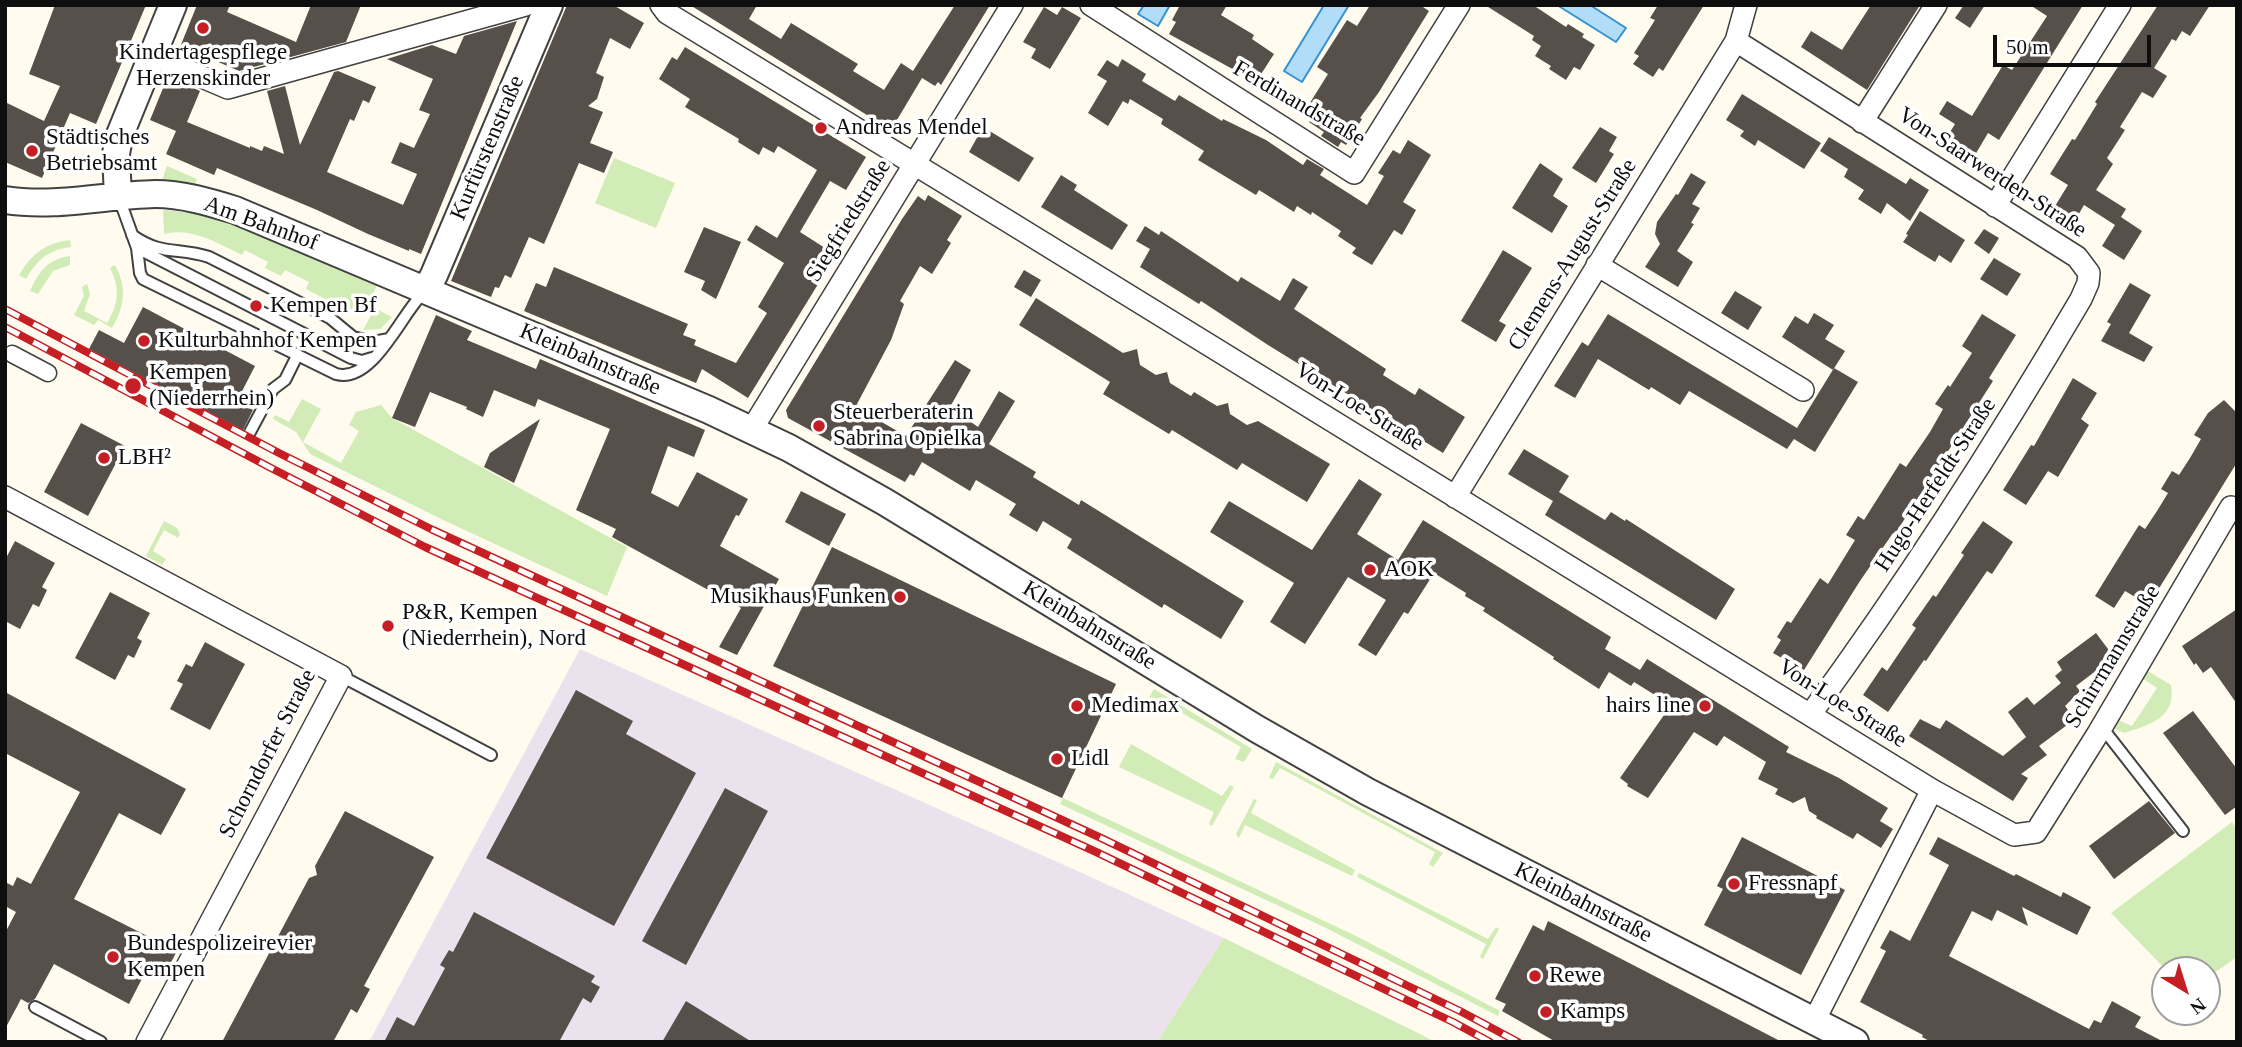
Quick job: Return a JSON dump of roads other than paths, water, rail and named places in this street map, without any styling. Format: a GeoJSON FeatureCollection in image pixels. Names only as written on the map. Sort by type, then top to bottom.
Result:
{"type":"FeatureCollection","features":[{"type":"Feature","properties":{"kind":"street"},"geometry":{"type":"LineString","coordinates":[[118,197],[116,154],[119,137],[173,5]]}},
{"type":"Feature","properties":{"kind":"street"},"geometry":{"type":"LineString","coordinates":[[153,56],[228,88],[526,5]]}},
{"type":"Feature","properties":{"kind":"street","name":"Kurfürstenstraße"},"geometry":{"type":"LineString","coordinates":[[426,290],[549,5]]}},
{"type":"Feature","properties":{"kind":"street","name":"Von-Loe-Straße"},"geometry":{"type":"LineString","coordinates":[[662,5],[667,13],[1932,790],[2014,835],[2036,832]]}},
{"type":"Feature","properties":{"kind":"street","name":"Siegfriedstraße"},"geometry":{"type":"LineString","coordinates":[[752,429],[1012,5]]}},
{"type":"Feature","properties":{"kind":"street","name":"Ferdinandstraße"},"geometry":{"type":"LineString","coordinates":[[1091,5],[1354,173],[1455,7]]}},
{"type":"Feature","properties":{"kind":"street"},"geometry":{"type":"LineString","coordinates":[[1736,41],[1746,5]]}},
{"type":"Feature","properties":{"kind":"street","name":"Von-Saarwerden-Straße"},"geometry":{"type":"LineString","coordinates":[[1862,122],[1936,5]]}},
{"type":"Feature","properties":{"kind":"street"},"geometry":{"type":"LineString","coordinates":[[1995,206],[2120,5]]}},
{"type":"Feature","properties":{"kind":"street","name":"Von-Saarwerden-Straße"},"geometry":{"type":"LineString","coordinates":[[1736,41],[2077,257],[2088,273]]}},
{"type":"Feature","properties":{"kind":"street","name":"Clemens-August-Straße"},"geometry":{"type":"LineString","coordinates":[[1455,497],[1736,41]]}},
{"type":"Feature","properties":{"kind":"street","name":"Am Bahnhof"},"geometry":{"type":"LineString","coordinates":[[5,200],[33,205],[158,194],[212,203],[260,220],[426,290]]}},
{"type":"Feature","properties":{"kind":"street"},"geometry":{"type":"LineString","coordinates":[[1597,265],[1802,390]]}},
{"type":"Feature","properties":{"kind":"street","name":"Hugo-Herfeldt-Straße"},"geometry":{"type":"LineString","coordinates":[[1810,715],[1914,569],[1993,446],[2081,299],[2088,284],[2088,273]]}},
{"type":"Feature","properties":{"kind":"street","name":"Kleinbahnstraße"},"geometry":{"type":"LineString","coordinates":[[426,290],[752,429],[885,502],[1257,729],[1368,792],[1854,1042]]}},
{"type":"Feature","properties":{"kind":"street"},"geometry":{"type":"LineString","coordinates":[[12,354],[48,373]]}},
{"type":"Feature","properties":{"kind":"street","name":"Schorndorfer Straße"},"geometry":{"type":"LineString","coordinates":[[5,497],[341,676],[147,1042]]}},
{"type":"Feature","properties":{"kind":"street","name":"Schirrmannstraße"},"geometry":{"type":"LineString","coordinates":[[2036,832],[2097,735],[2231,507]]}},
{"type":"Feature","properties":{"kind":"street"},"geometry":{"type":"LineString","coordinates":[[1814,1021],[1932,790]]}},
{"type":"Feature","properties":{"kind":"lane"},"geometry":{"type":"LineString","coordinates":[[118,197],[137,248],[143,279],[344,377],[363,370],[389,339],[411,304],[426,290]]}},
{"type":"Feature","properties":{"kind":"lane"},"geometry":{"type":"LineString","coordinates":[[132,235],[152,248],[173,253],[191,251],[209,257],[330,318],[353,337],[373,342],[389,339]]}},
{"type":"Feature","properties":{"kind":"lane"},"geometry":{"type":"LineString","coordinates":[[137,248],[351,358],[362,361],[375,356]]}},
{"type":"Feature","properties":{"kind":"lane"},"geometry":{"type":"LineString","coordinates":[[250,432],[273,390],[285,380],[298,356]]}},
{"type":"Feature","properties":{"kind":"lane"},"geometry":{"type":"LineString","coordinates":[[341,676],[491,755]]}},
{"type":"Feature","properties":{"kind":"lane"},"geometry":{"type":"LineString","coordinates":[[2108,735],[2183,831]]}},
{"type":"Feature","properties":{"kind":"lane"},"geometry":{"type":"LineString","coordinates":[[36,1007],[101,1042]]}},
{"type":"Feature","properties":{"kind":"water"},"geometry":{"type":"Polygon","coordinates":[[[1144,5],[1170,5],[1158,26],[1138,14],[1144,5]]]}},
{"type":"Feature","properties":{"kind":"water"},"geometry":{"type":"Polygon","coordinates":[[[1324,5],[1349,5],[1302,82],[1284,71],[1324,5]]]}},
{"type":"Feature","properties":{"kind":"water"},"geometry":{"type":"Polygon","coordinates":[[[1557,5],[1590,5],[1626,28],[1616,42],[1557,5]]]}},
{"type":"Feature","properties":{"kind":"railway"},"geometry":{"type":"LineString","coordinates":[[5,309],[279,453],[433,530],[1099,837],[1460,1011],[1518,1042]]}},
{"type":"Feature","properties":{"kind":"railway"},"geometry":{"type":"LineString","coordinates":[[5,327],[425,547],[1094,851],[1490,1042]]}},
{"type":"Feature","properties":{"kind":"place","name":"Kindertagespflege Herzenskinder"},"geometry":{"type":"Point","coordinates":[203,28]}},
{"type":"Feature","properties":{"kind":"place","name":"Andreas Mendel"},"geometry":{"type":"Point","coordinates":[821,128]}},
{"type":"Feature","properties":{"kind":"place","name":"Städtisches Betriebsamt"},"geometry":{"type":"Point","coordinates":[32,151]}},
{"type":"Feature","properties":{"kind":"place","name":"Kempen Bf"},"geometry":{"type":"Point","coordinates":[256,306]}},
{"type":"Feature","properties":{"kind":"place","name":"Kulturbahnhof Kempen"},"geometry":{"type":"Point","coordinates":[144,341]}},
{"type":"Feature","properties":{"kind":"place","name":"Kempen (Niederrhein)"},"geometry":{"type":"Point","coordinates":[133,386]}},
{"type":"Feature","properties":{"kind":"place","name":"Steuerberaterin Sabrina Opielka"},"geometry":{"type":"Point","coordinates":[819,426]}},
{"type":"Feature","properties":{"kind":"place","name":"LBH²"},"geometry":{"type":"Point","coordinates":[104,458]}},
{"type":"Feature","properties":{"kind":"place","name":"AOK"},"geometry":{"type":"Point","coordinates":[1370,570]}},
{"type":"Feature","properties":{"kind":"place","name":"Musikhaus Funken"},"geometry":{"type":"Point","coordinates":[900,597]}},
{"type":"Feature","properties":{"kind":"place","name":"P&R, Kempen (Niederrhein), Nord"},"geometry":{"type":"Point","coordinates":[388,626]}},
{"type":"Feature","properties":{"kind":"place","name":"Medimax"},"geometry":{"type":"Point","coordinates":[1077,706]}},
{"type":"Feature","properties":{"kind":"place","name":"hairs line"},"geometry":{"type":"Point","coordinates":[1705,706]}},
{"type":"Feature","properties":{"kind":"place","name":"Lidl"},"geometry":{"type":"Point","coordinates":[1057,759]}},
{"type":"Feature","properties":{"kind":"place","name":"Fressnapf"},"geometry":{"type":"Point","coordinates":[1734,884]}},
{"type":"Feature","properties":{"kind":"place","name":"Bundespolizeirevier Kempen"},"geometry":{"type":"Point","coordinates":[113,957]}},
{"type":"Feature","properties":{"kind":"place","name":"Rewe"},"geometry":{"type":"Point","coordinates":[1535,976]}},
{"type":"Feature","properties":{"kind":"place","name":"Kamps"},"geometry":{"type":"Point","coordinates":[1546,1012]}}]}
